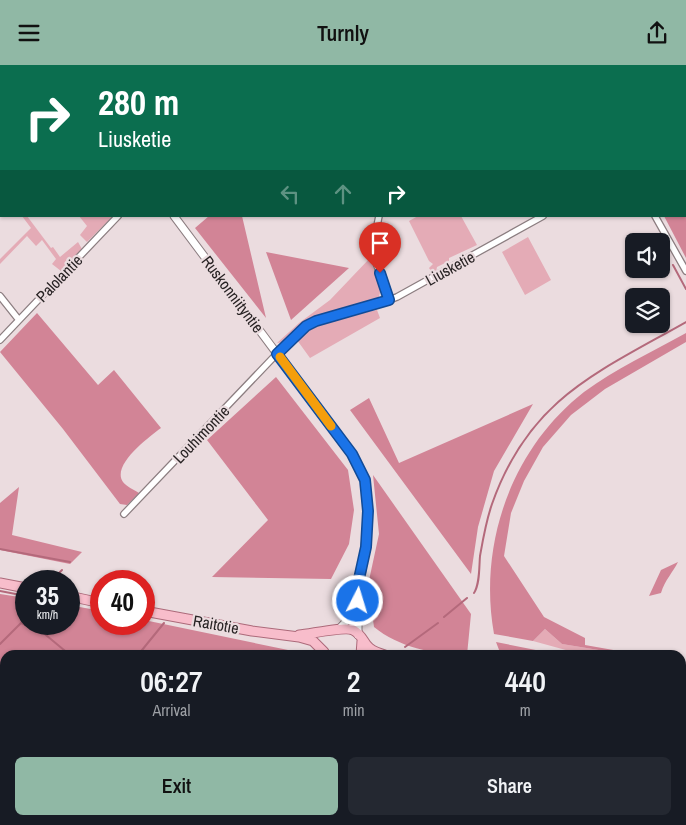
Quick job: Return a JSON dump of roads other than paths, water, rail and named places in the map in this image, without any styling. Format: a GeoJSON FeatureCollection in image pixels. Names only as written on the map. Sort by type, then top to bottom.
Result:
{"type":"FeatureCollection","features":[{"type":"Feature","properties":{"kind":"main road"},"geometry":{"type":"LineString","coordinates":[[0,583],[15,586]]}},
{"type":"Feature","properties":{"kind":"main road","name":"Raitotie"},"geometry":{"type":"LineString","coordinates":[[155,613],[252,631],[289,635],[313,641],[322,650]]}},
{"type":"Feature","properties":{"kind":"main road"},"geometry":{"type":"LineString","coordinates":[[325,650],[325,639],[337,629],[353,630],[371,650]]}},
{"type":"Feature","properties":{"kind":"main road","name":"Raitotie"},"geometry":{"type":"LineString","coordinates":[[289,635],[337,629]]}},
{"type":"Feature","properties":{"kind":"main road"},"geometry":{"type":"LineString","coordinates":[[360,637],[361,650]]}},
{"type":"Feature","properties":{"kind":"street","name":"Palolantie"},"geometry":{"type":"LineString","coordinates":[[0,341],[117,217]]}},
{"type":"Feature","properties":{"kind":"street","name":"Ruskonniityntie"},"geometry":{"type":"LineString","coordinates":[[175,217],[352,454],[365,480],[368,511],[366,547],[350,617],[337,629]]}},
{"type":"Feature","properties":{"kind":"street"},"geometry":{"type":"LineString","coordinates":[[379,217],[373,245],[389,300]]}},
{"type":"Feature","properties":{"kind":"street","name":"Liusketie"},"geometry":{"type":"LineString","coordinates":[[277,354],[306,326],[316,321],[389,300],[541,217]]}},
{"type":"Feature","properties":{"kind":"street"},"geometry":{"type":"LineString","coordinates":[[656,217],[686,271]]}},
{"type":"Feature","properties":{"kind":"street"},"geometry":{"type":"LineString","coordinates":[[0,296],[19,320]]}},
{"type":"Feature","properties":{"kind":"street","name":"Louhimontie"},"geometry":{"type":"LineString","coordinates":[[124,515],[277,354]]}},
{"type":"Feature","properties":{"kind":"street","name":"Ruskonniityntie"},"geometry":{"type":"LineString","coordinates":[[357,588],[360,637]]}},
{"type":"Feature","properties":{"kind":"waterway"},"geometry":{"type":"LineString","coordinates":[[673,265],[686,289]]}},
{"type":"Feature","properties":{"kind":"waterway"},"geometry":{"type":"LineString","coordinates":[[474,593],[492,504],[507,468],[525,438],[546,414],[569,393],[595,374],[686,322]]}},
{"type":"Feature","properties":{"kind":"waterway"},"geometry":{"type":"LineString","coordinates":[[0,549],[70,562]]}},
{"type":"Feature","properties":{"kind":"waterway"},"geometry":{"type":"LineString","coordinates":[[0,591],[15,594]]}},
{"type":"Feature","properties":{"kind":"waterway"},"geometry":{"type":"LineString","coordinates":[[444,617],[467,598]]}},
{"type":"Feature","properties":{"kind":"waterway"},"geometry":{"type":"LineString","coordinates":[[142,650],[164,623]]}},
{"type":"Feature","properties":{"kind":"waterway"},"geometry":{"type":"LineString","coordinates":[[405,647],[438,623]]}},
{"type":"Feature","properties":{"kind":"waterway"},"geometry":{"type":"LineString","coordinates":[[0,644],[15,629]]}},
{"type":"Feature","properties":{"kind":"waterway"},"geometry":{"type":"LineString","coordinates":[[46,635],[64,650]]}}]}
